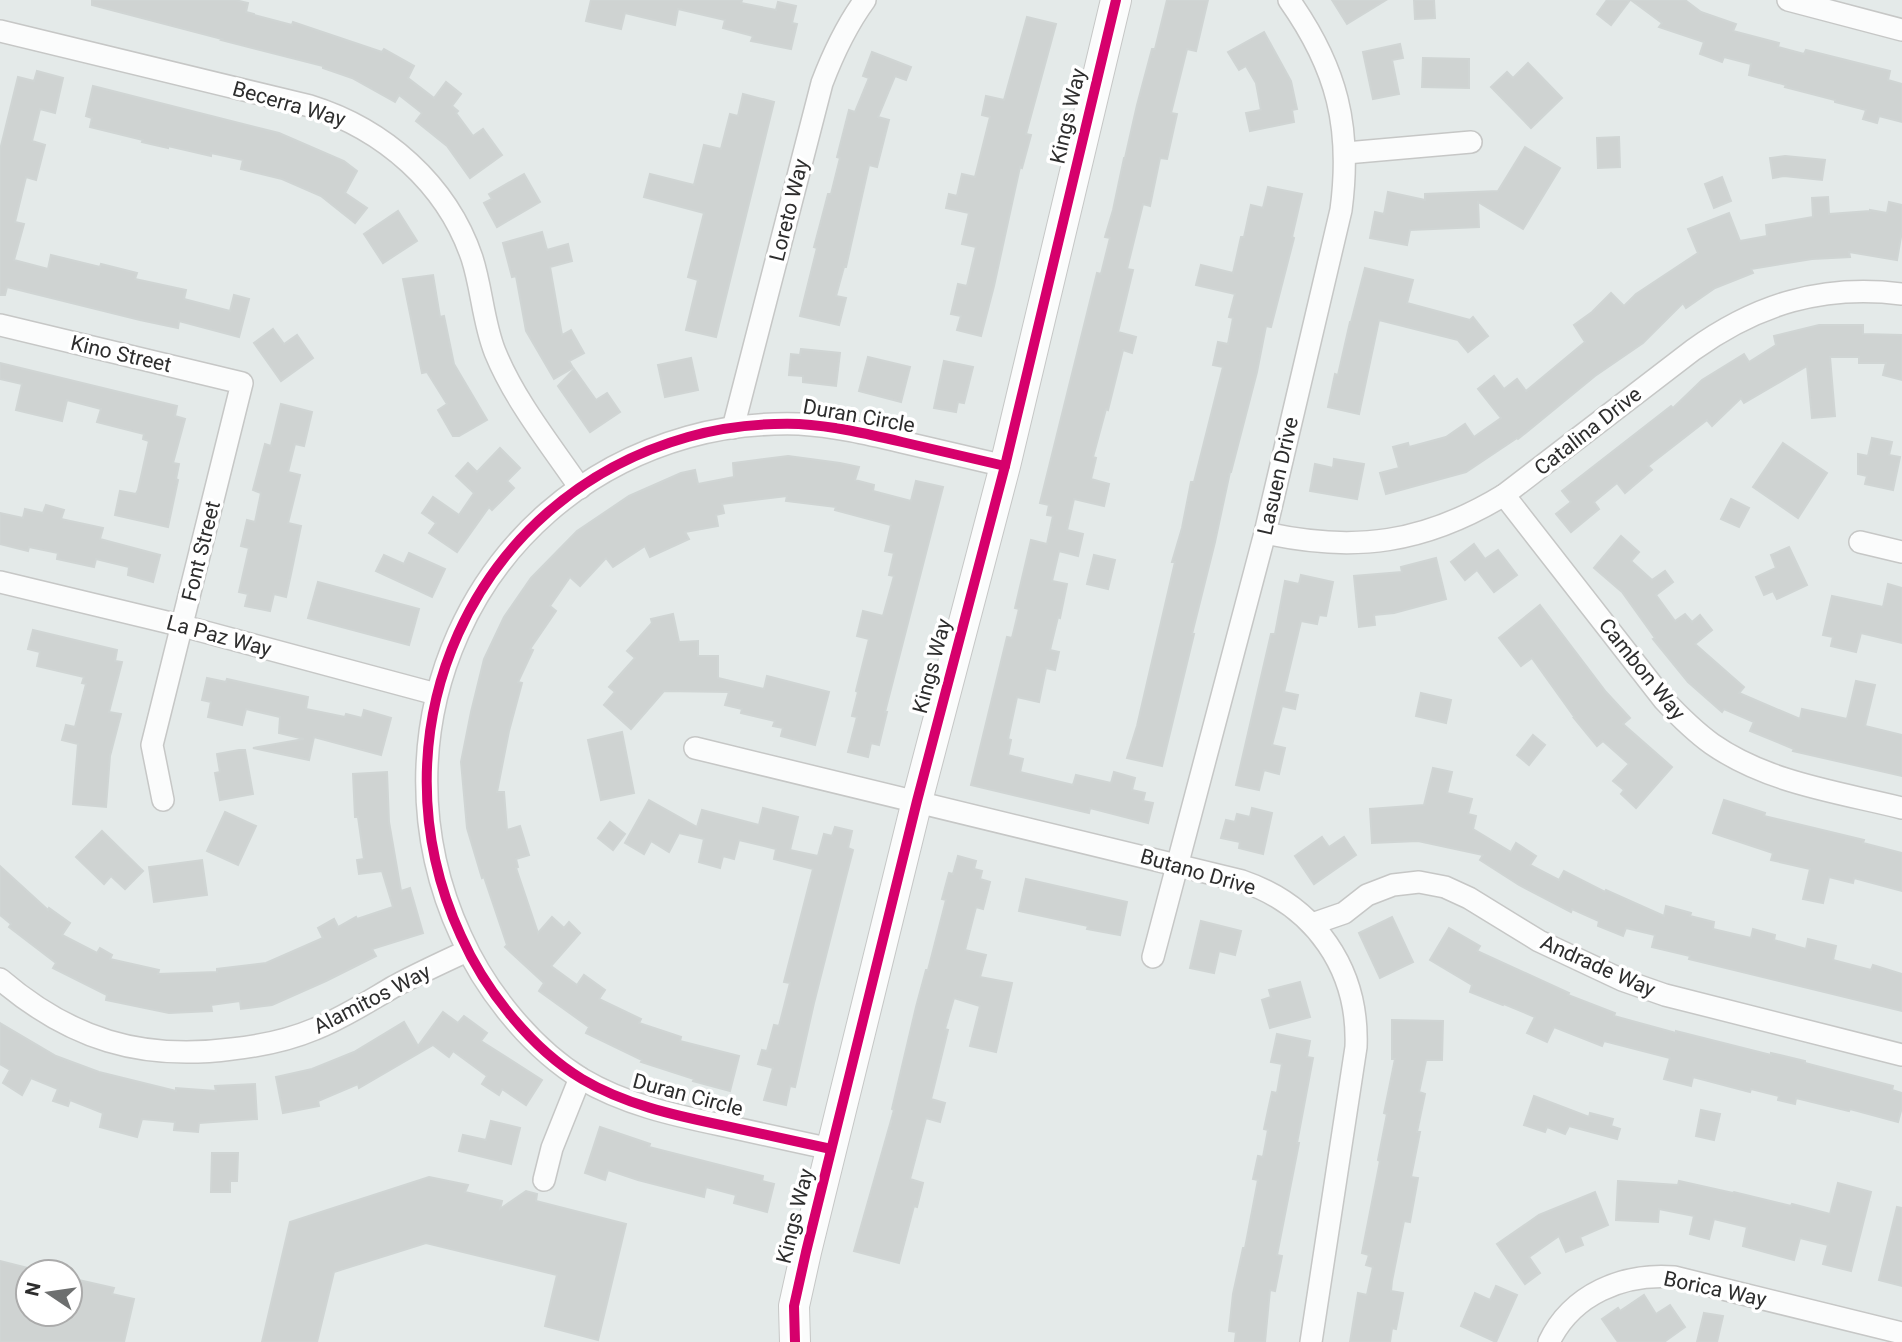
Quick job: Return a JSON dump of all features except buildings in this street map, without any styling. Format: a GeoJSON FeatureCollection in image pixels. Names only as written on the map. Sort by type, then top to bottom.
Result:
{"type":"FeatureCollection","features":[{"type":"Feature","properties":{"kind":"street","name":"Loreto Way"},"geometry":{"type":"LineString","coordinates":[[733,428],[822,83],[844,31],[865,0]]}},
{"type":"Feature","properties":{"kind":"street","name":"Kings Way"},"geometry":{"type":"LineString","coordinates":[[794,1342],[796,1292],[917,800],[1005,466],[1116,0]]}},
{"type":"Feature","properties":{"kind":"street","name":"Lasuen Drive"},"geometry":{"type":"LineString","coordinates":[[1153,957],[1265,533],[1341,210],[1345,183],[1346,153],[1338,97],[1318,46],[1289,0]]}},
{"type":"Feature","properties":{"kind":"street"},"geometry":{"type":"LineString","coordinates":[[1788,0],[1902,30]]}},
{"type":"Feature","properties":{"kind":"street","name":"Becerra Way"},"geometry":{"type":"LineString","coordinates":[[0,31],[310,106],[357,125],[399,153],[418,170],[442,199],[461,232],[479,279],[494,349],[507,378],[580,488]]}},
{"type":"Feature","properties":{"kind":"street"},"geometry":{"type":"LineString","coordinates":[[1346,153],[1471,142]]}},
{"type":"Feature","properties":{"kind":"street","name":"Catalina Drive"},"geometry":{"type":"LineString","coordinates":[[1265,533],[1316,543],[1362,543],[1423,533],[1451,523],[1504,495],[1718,331],[1770,307],[1812,296],[1841,292],[1902,294]]}},
{"type":"Feature","properties":{"kind":"street","name":"Kino Street"},"geometry":{"type":"LineString","coordinates":[[0,325],[242,383]]}},
{"type":"Feature","properties":{"kind":"street","name":"Font Street"},"geometry":{"type":"LineString","coordinates":[[163,800],[152,745],[242,383]]}},
{"type":"Feature","properties":{"kind":"street","name":"Duran Circle"},"geometry":{"type":"LineString","coordinates":[[831,1149],[642,1106],[580,1078],[548,1053],[522,1027],[497,998],[467,951],[449,911],[438,875],[426,801],[426,764],[436,694],[449,654],[477,597],[498,566],[522,538],[580,488],[616,466],[650,450],[686,438],[733,428],[803,424],[853,431],[1005,466]]}},
{"type":"Feature","properties":{"kind":"street","name":"Cambon Way"},"geometry":{"type":"LineString","coordinates":[[1504,495],[1664,700],[1691,728],[1723,751],[1758,770],[1783,779],[1902,808]]}},
{"type":"Feature","properties":{"kind":"street"},"geometry":{"type":"LineString","coordinates":[[1860,542],[1902,552]]}},
{"type":"Feature","properties":{"kind":"street","name":"La Paz Way"},"geometry":{"type":"LineString","coordinates":[[0,582],[183,626],[436,694]]}},
{"type":"Feature","properties":{"kind":"street","name":"Butano Drive"},"geometry":{"type":"LineString","coordinates":[[695,748],[917,800],[1254,885],[1280,898],[1302,914],[1334,953],[1346,978],[1354,1005],[1356,1033],[1311,1342]]}},
{"type":"Feature","properties":{"kind":"street","name":"Andrade Way"},"geometry":{"type":"LineString","coordinates":[[1312,924],[1344,913],[1367,895],[1393,885],[1419,882],[1445,887],[1469,898],[1538,941],[1622,980],[1665,995],[1902,1055]]}},
{"type":"Feature","properties":{"kind":"street","name":"Alamitos Way"},"geometry":{"type":"LineString","coordinates":[[0,979],[44,1012],[72,1028],[98,1038],[152,1051],[207,1052],[252,1047],[313,1030],[467,951]]}},
{"type":"Feature","properties":{"kind":"street"},"geometry":{"type":"LineString","coordinates":[[544,1180],[552,1147],[580,1078]]}},
{"type":"Feature","properties":{"kind":"street","name":"Borica Way"},"geometry":{"type":"LineString","coordinates":[[1549,1342],[1568,1314],[1590,1295],[1616,1282],[1645,1276],[1674,1277],[1902,1333]]}},
{"type":"Feature","properties":{"kind":"cycle path"},"geometry":{"type":"LineString","coordinates":[[795,1342],[794,1306],[806,1252],[917,801],[1005,466],[1116,0]]}},
{"type":"Feature","properties":{"kind":"cycle path"},"geometry":{"type":"LineString","coordinates":[[831,1149],[649,1108],[598,1088],[563,1066],[511,1016],[483,977],[461,936],[435,859],[427,781],[435,705],[458,634],[496,568],[548,512],[612,468],[688,437],[743,426],[785,424],[851,431],[1005,466]]}}]}
